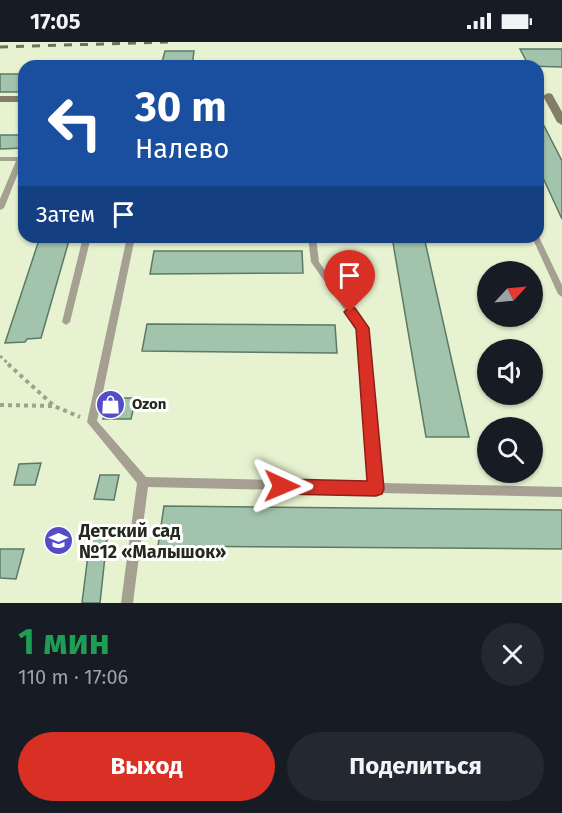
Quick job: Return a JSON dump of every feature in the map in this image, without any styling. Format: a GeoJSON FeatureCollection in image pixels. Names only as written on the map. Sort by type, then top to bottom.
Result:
{"type":"FeatureCollection","features":[{"type":"Feature","properties":{"kind":"street"},"geometry":{"type":"LineString","coordinates":[[544,96],[562,96]]}},
{"type":"Feature","properties":{"kind":"street"},"geometry":{"type":"LineString","coordinates":[[544,97],[562,122]]}},
{"type":"Feature","properties":{"kind":"street"},"geometry":{"type":"LineString","coordinates":[[0,99],[18,99]]}},
{"type":"Feature","properties":{"kind":"lane"},"geometry":{"type":"LineString","coordinates":[[0,159],[18,159]]}},
{"type":"Feature","properties":{"kind":"lane"},"geometry":{"type":"LineString","coordinates":[[0,208],[18,168]]}},
{"type":"Feature","properties":{"kind":"lane"},"geometry":{"type":"LineString","coordinates":[[66,322],[86,243]]}},
{"type":"Feature","properties":{"kind":"lane"},"geometry":{"type":"LineString","coordinates":[[127,603],[143,482],[92,422],[130,243]]}},
{"type":"Feature","properties":{"kind":"lane"},"geometry":{"type":"LineString","coordinates":[[313,243],[315,262],[362,328],[376,489]]}},
{"type":"Feature","properties":{"kind":"lane"},"geometry":{"type":"LineString","coordinates":[[539,243],[562,294]]}},
{"type":"Feature","properties":{"kind":"lane"},"geometry":{"type":"LineString","coordinates":[[143,482],[562,492]]}},
{"type":"Feature","properties":{"kind":"path"},"geometry":{"type":"LineString","coordinates":[[0,356],[54,406],[92,422]]}},
{"type":"Feature","properties":{"kind":"path"},"geometry":{"type":"LineString","coordinates":[[0,405],[54,406]]}},
{"type":"Feature","properties":{"kind":"building"},"geometry":{"type":"Polygon","coordinates":[[[520,49],[562,49],[562,67],[544,66],[544,60],[526,60],[520,49]]]}},
{"type":"Feature","properties":{"kind":"building"},"geometry":{"type":"Polygon","coordinates":[[[165,51],[194,51],[193,60],[163,60],[165,51]]]}},
{"type":"Feature","properties":{"kind":"building"},"geometry":{"type":"Polygon","coordinates":[[[0,74],[18,74],[18,92],[0,92],[0,74]]]}},
{"type":"Feature","properties":{"kind":"building"},"geometry":{"type":"Polygon","coordinates":[[[544,126],[562,161],[562,219],[544,180],[544,126]]]}},
{"type":"Feature","properties":{"kind":"building"},"geometry":{"type":"Polygon","coordinates":[[[0,135],[18,135],[18,148],[0,149],[0,135]]]}},
{"type":"Feature","properties":{"kind":"building"},"geometry":{"type":"Polygon","coordinates":[[[38,243],[68,243],[41,338],[5,343],[38,243]]]}},
{"type":"Feature","properties":{"kind":"building"},"geometry":{"type":"Polygon","coordinates":[[[393,243],[425,243],[469,437],[426,437],[393,243]]]}},
{"type":"Feature","properties":{"kind":"building"},"geometry":{"type":"Polygon","coordinates":[[[154,251],[302,251],[303,273],[150,274],[154,251]]]}},
{"type":"Feature","properties":{"kind":"building"},"geometry":{"type":"Polygon","coordinates":[[[147,324],[335,325],[337,353],[142,351],[147,324]]]}},
{"type":"Feature","properties":{"kind":"building"},"geometry":{"type":"Polygon","coordinates":[[[108,398],[136,398],[131,419],[103,419],[108,398]]]}},
{"type":"Feature","properties":{"kind":"building"},"geometry":{"type":"Polygon","coordinates":[[[41,463],[35,485],[14,485],[19,464],[41,463]]]}},
{"type":"Feature","properties":{"kind":"building"},"geometry":{"type":"Polygon","coordinates":[[[100,475],[119,475],[114,500],[94,499],[100,475]]]}},
{"type":"Feature","properties":{"kind":"building"},"geometry":{"type":"Polygon","coordinates":[[[164,506],[562,510],[562,549],[158,546],[164,506]]]}},
{"type":"Feature","properties":{"kind":"building"},"geometry":{"type":"Polygon","coordinates":[[[107,538],[100,603],[82,603],[90,539],[107,538]]]}},
{"type":"Feature","properties":{"kind":"building"},"geometry":{"type":"Polygon","coordinates":[[[0,549],[24,549],[16,579],[0,578],[0,549]]]}},
{"type":"Feature","properties":{"kind":"railway"},"geometry":{"type":"LineString","coordinates":[[0,47],[168,42]]}},
{"type":"Feature","properties":{"kind":"place","name":"Ozon"},"geometry":{"type":"Point","coordinates":[111,404]}},
{"type":"Feature","properties":{"kind":"place","name":"Детский сад №12 «Малышок»"},"geometry":{"type":"Point","coordinates":[58,541]}},
{"type":"Feature","properties":{"kind":"route"},"geometry":{"type":"LineString","coordinates":[[282,486],[376,489],[362,328],[350,312]]}}]}
